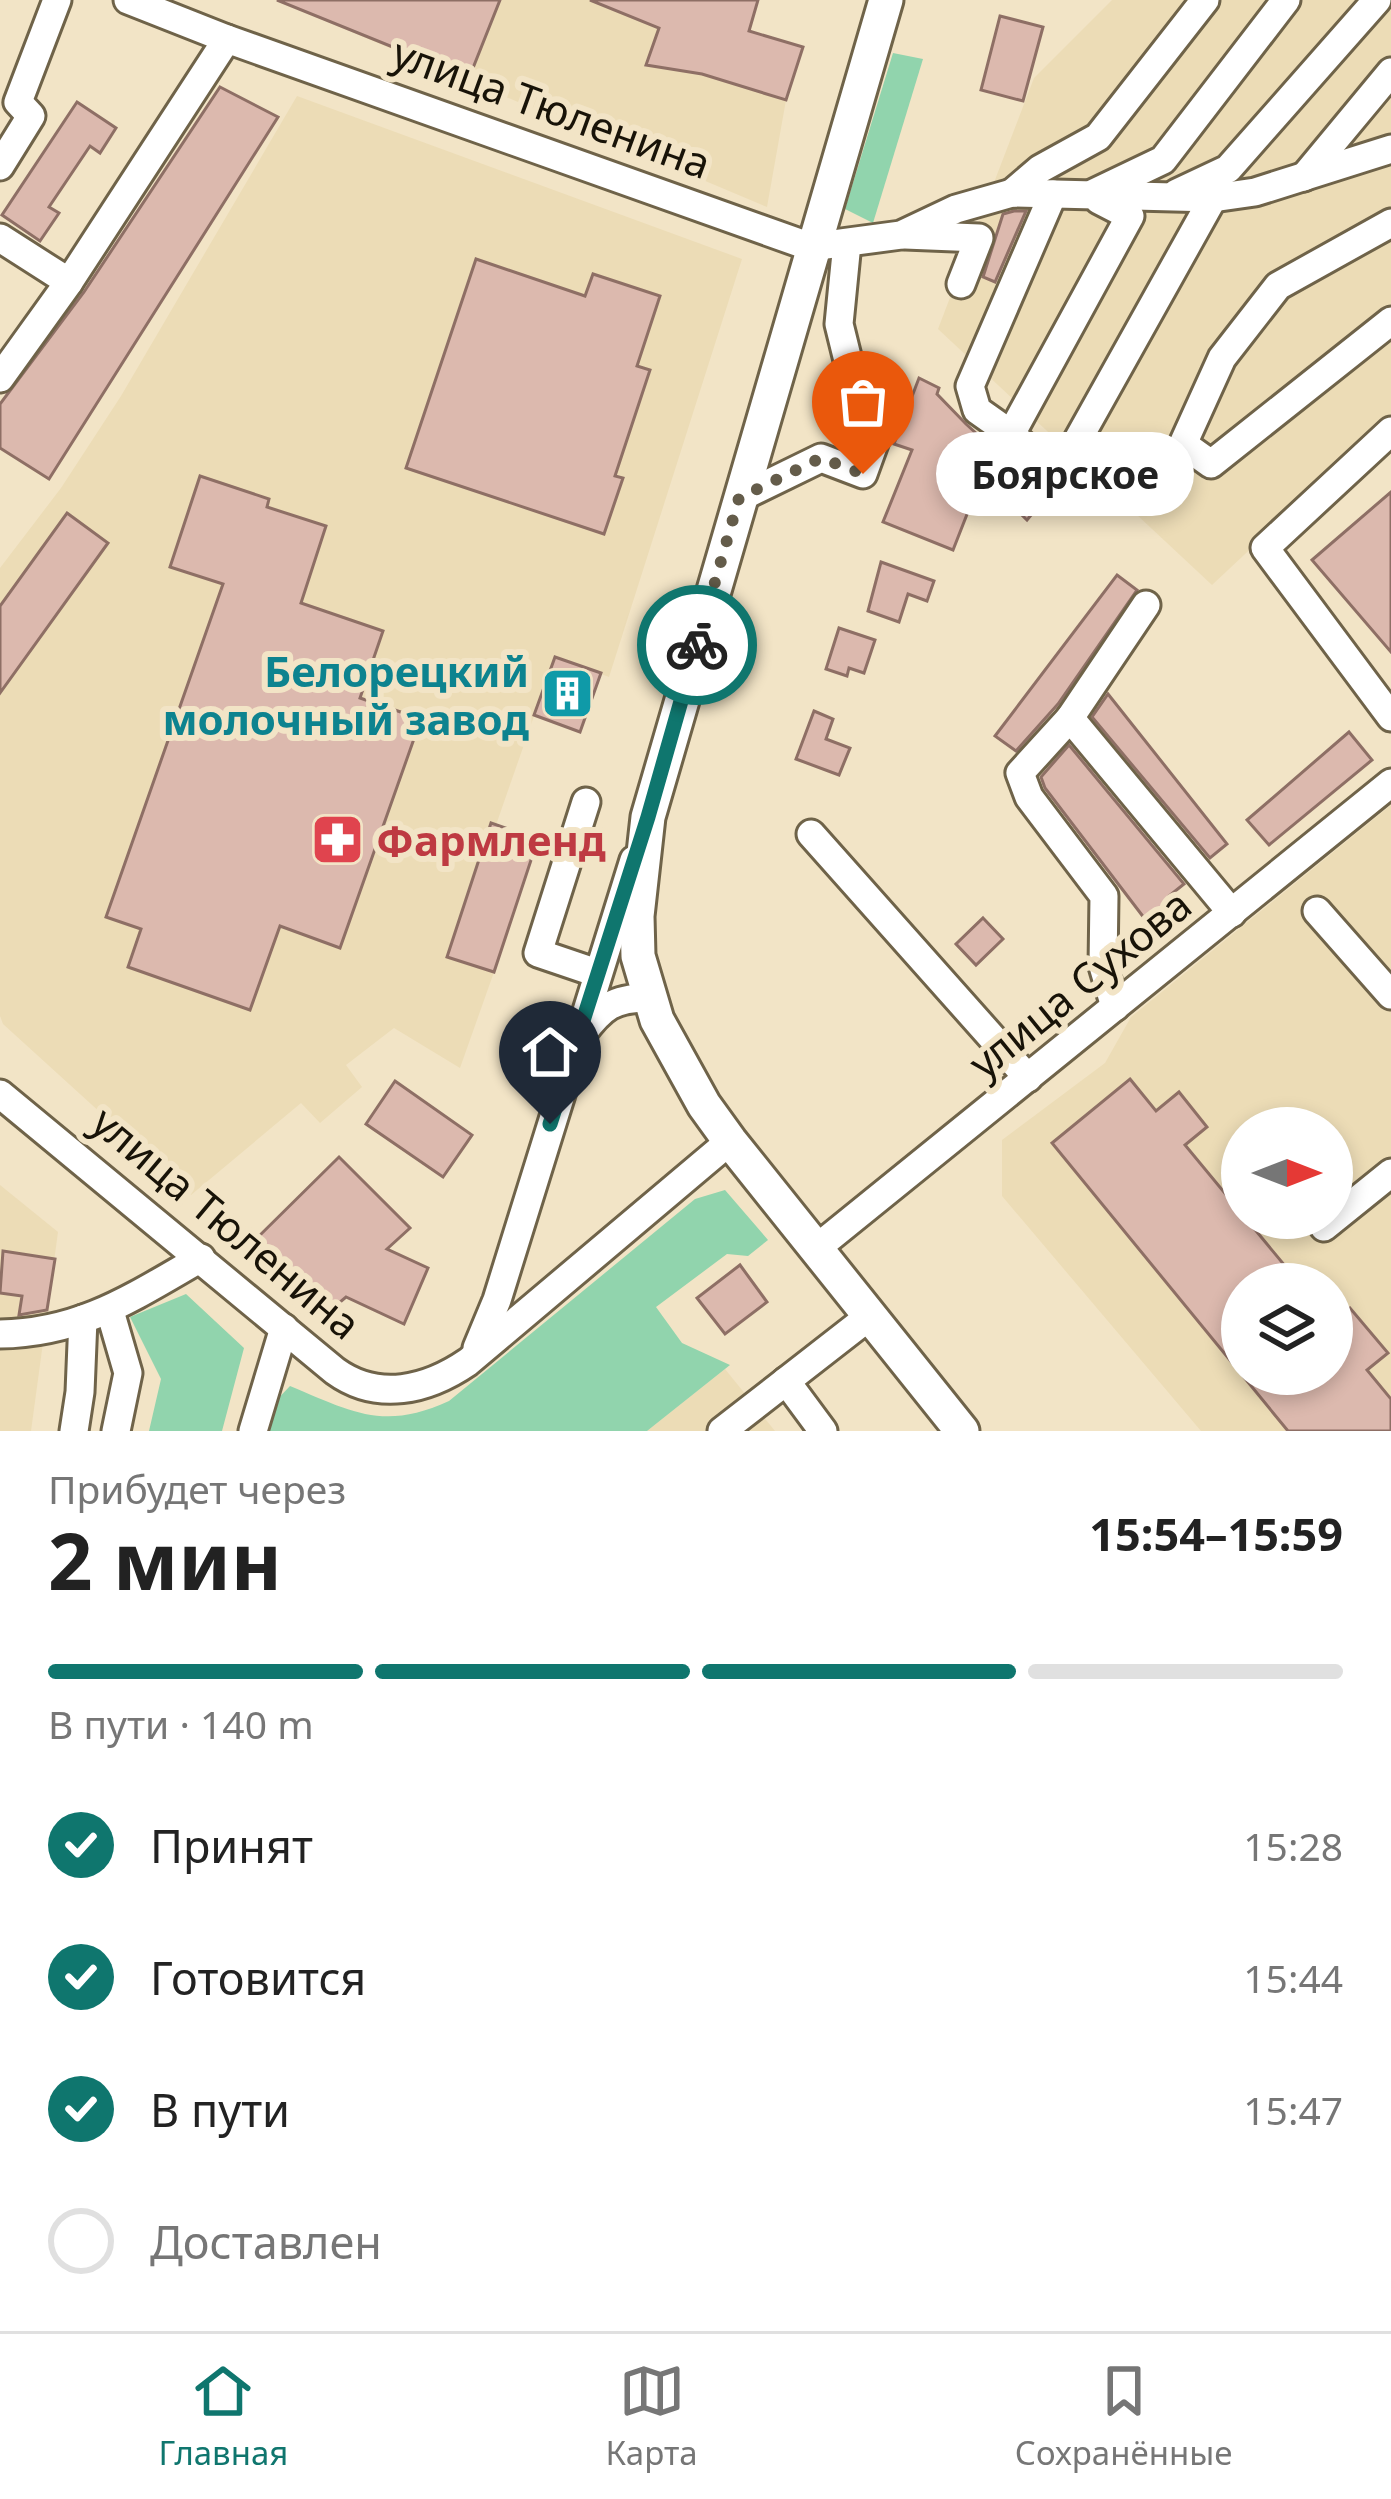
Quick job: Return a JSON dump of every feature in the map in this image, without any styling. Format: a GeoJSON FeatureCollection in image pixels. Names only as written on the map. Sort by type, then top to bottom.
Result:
{"type":"FeatureCollection","features":[{"type":"Feature","properties":{"kind":"main road"},"geometry":{"type":"LineString","coordinates":[[886,0],[648,817],[637,916],[638,956],[647,998],[704,1106],[962,1431]]}},
{"type":"Feature","properties":{"kind":"street"},"geometry":{"type":"LineString","coordinates":[[0,166],[31,116],[18,101],[57,0]]}},
{"type":"Feature","properties":{"kind":"street","name":"улица Тюленина"},"geometry":{"type":"LineString","coordinates":[[128,0],[811,247]]}},
{"type":"Feature","properties":{"kind":"street"},"geometry":{"type":"LineString","coordinates":[[1012,193],[1040,170],[1098,137],[1205,0]]}},
{"type":"Feature","properties":{"kind":"street"},"geometry":{"type":"LineString","coordinates":[[1090,195],[1162,160],[1286,0]]}},
{"type":"Feature","properties":{"kind":"street"},"geometry":{"type":"LineString","coordinates":[[1168,197],[1228,170],[1377,0]]}},
{"type":"Feature","properties":{"kind":"street"},"geometry":{"type":"LineString","coordinates":[[0,378],[227,39]]}},
{"type":"Feature","properties":{"kind":"street"},"geometry":{"type":"LineString","coordinates":[[1304,177],[1391,71]]}},
{"type":"Feature","properties":{"kind":"street"},"geometry":{"type":"LineString","coordinates":[[901,235],[956,209],[1012,193],[1213,198],[1255,192],[1391,149]]}},
{"type":"Feature","properties":{"kind":"street"},"geometry":{"type":"LineString","coordinates":[[1053,194],[970,386],[977,410],[1040,460],[1066,461],[1213,198]]}},
{"type":"Feature","properties":{"kind":"street"},"geometry":{"type":"LineString","coordinates":[[1011,434],[1130,216],[1090,195]]}},
{"type":"Feature","properties":{"kind":"street"},"geometry":{"type":"LineString","coordinates":[[1391,223],[1278,286],[1222,358],[1183,444],[1211,464],[1391,321]]}},
{"type":"Feature","properties":{"kind":"street"},"geometry":{"type":"LineString","coordinates":[[811,247],[901,235],[979,238],[961,284]]}},
{"type":"Feature","properties":{"kind":"street"},"geometry":{"type":"LineString","coordinates":[[0,238],[68,282]]}},
{"type":"Feature","properties":{"kind":"street"},"geometry":{"type":"LineString","coordinates":[[739,498],[821,458],[863,474],[888,405],[856,393],[839,324],[847,242]]}},
{"type":"Feature","properties":{"kind":"street"},"geometry":{"type":"LineString","coordinates":[[1391,431],[1265,548],[1391,717]]}},
{"type":"Feature","properties":{"kind":"street"},"geometry":{"type":"LineString","coordinates":[[1114,1007],[1103,966],[1104,896],[1021,783],[1020,773],[1070,718],[1146,605]]}},
{"type":"Feature","properties":{"kind":"street"},"geometry":{"type":"LineString","coordinates":[[1070,718],[1232,913]]}},
{"type":"Feature","properties":{"kind":"street","name":"улица Сухова"},"geometry":{"type":"LineString","coordinates":[[818,1247],[1391,783]]}},
{"type":"Feature","properties":{"kind":"street"},"geometry":{"type":"LineString","coordinates":[[586,802],[538,953],[597,973]]}},
{"type":"Feature","properties":{"kind":"street"},"geometry":{"type":"LineString","coordinates":[[472,1358],[497,1300],[648,817]]}},
{"type":"Feature","properties":{"kind":"street"},"geometry":{"type":"LineString","coordinates":[[811,834],[1028,1078]]}},
{"type":"Feature","properties":{"kind":"street"},"geometry":{"type":"LineString","coordinates":[[1317,911],[1391,995]]}},
{"type":"Feature","properties":{"kind":"street"},"geometry":{"type":"LineString","coordinates":[[574,1045],[614,1001],[647,998]]}},
{"type":"Feature","properties":{"kind":"street","name":"улица Тюленина"},"geometry":{"type":"LineString","coordinates":[[0,1094],[346,1379],[377,1388],[421,1387],[472,1358],[730,1141]]}},
{"type":"Feature","properties":{"kind":"street"},"geometry":{"type":"LineString","coordinates":[[1353,1204],[1391,1173]]}},
{"type":"Feature","properties":{"kind":"street"},"geometry":{"type":"LineString","coordinates":[[0,1334],[43,1331],[97,1315],[201,1258]]}},
{"type":"Feature","properties":{"kind":"street"},"geometry":{"type":"LineString","coordinates":[[74,1431],[97,1315]]}},
{"type":"Feature","properties":{"kind":"street"},"geometry":{"type":"LineString","coordinates":[[97,1315],[128,1373],[116,1431]]}},
{"type":"Feature","properties":{"kind":"street"},"geometry":{"type":"LineString","coordinates":[[722,1431],[871,1315]]}},
{"type":"Feature","properties":{"kind":"street"},"geometry":{"type":"LineString","coordinates":[[253,1431],[284,1328]]}},
{"type":"Feature","properties":{"kind":"street"},"geometry":{"type":"LineString","coordinates":[[786,1382],[824,1431]]}},
{"type":"Feature","properties":{"kind":"shaded area"},"geometry":{"type":"Polygon","coordinates":[[[276,0],[724,0],[702,74],[786,100],[767,207],[276,0]]]}},
{"type":"Feature","properties":{"kind":"shaded area"},"geometry":{"type":"Polygon","coordinates":[[[1112,0],[1391,0],[1391,417],[1212,585],[938,329],[1034,78],[1112,0]]]}},
{"type":"Feature","properties":{"kind":"shaded area"},"geometry":{"type":"Polygon","coordinates":[[[297,96],[742,259],[609,677],[601,674],[580,732],[534,716],[496,825],[491,824],[447,956],[494,972],[460,1068],[394,1028],[346,1065],[362,1087],[320,1123],[301,1103],[191,1195],[3,1024],[0,1016],[0,568],[61,488],[121,396],[297,96]]]}},
{"type":"Feature","properties":{"kind":"shaded area"},"geometry":{"type":"Polygon","coordinates":[[[1391,805],[1391,1431],[1201,1431],[1002,1196],[1002,1140],[1105,1063],[1131,1017],[1391,805]]]}},
{"type":"Feature","properties":{"kind":"shaded area"},"geometry":{"type":"Polygon","coordinates":[[[0,1185],[58,1232],[31,1431],[0,1431],[0,1185]]]}},
{"type":"Feature","properties":{"kind":"shaded area"},"geometry":{"type":"Polygon","coordinates":[[[725,1369],[775,1431],[647,1431],[725,1369]]]}},
{"type":"Feature","properties":{"kind":"green space"},"geometry":{"type":"Polygon","coordinates":[[[893,53],[923,59],[873,223],[845,209],[893,53]]]}},
{"type":"Feature","properties":{"kind":"green space"},"geometry":{"type":"Polygon","coordinates":[[[725,1190],[768,1240],[748,1256],[727,1254],[656,1307],[682,1343],[730,1365],[647,1431],[262,1431],[269,1408],[290,1386],[350,1410],[386,1416],[449,1401],[695,1199],[725,1190]]]}},
{"type":"Feature","properties":{"kind":"green space"},"geometry":{"type":"Polygon","coordinates":[[[186,1294],[244,1348],[222,1431],[149,1431],[161,1379],[130,1317],[186,1294]]]}},
{"type":"Feature","properties":{"kind":"building"},"geometry":{"type":"Polygon","coordinates":[[[277,0],[500,0],[469,78],[277,0]]]}},
{"type":"Feature","properties":{"kind":"building"},"geometry":{"type":"Polygon","coordinates":[[[590,0],[758,0],[749,31],[803,47],[786,100],[702,74],[646,65],[659,28],[590,0]]]}},
{"type":"Feature","properties":{"kind":"building"},"geometry":{"type":"Polygon","coordinates":[[[1000,16],[1043,27],[1023,101],[981,90],[1000,16]]]}},
{"type":"Feature","properties":{"kind":"building"},"geometry":{"type":"Polygon","coordinates":[[[220,87],[278,117],[49,479],[0,448],[0,404],[84,292],[220,87]]]}},
{"type":"Feature","properties":{"kind":"building"},"geometry":{"type":"Polygon","coordinates":[[[77,102],[116,128],[100,153],[90,146],[49,207],[59,213],[40,241],[2,215],[77,102]]]}},
{"type":"Feature","properties":{"kind":"building"},"geometry":{"type":"Polygon","coordinates":[[[1026,211],[995,282],[983,277],[1003,214],[1026,211]]]}},
{"type":"Feature","properties":{"kind":"building"},"geometry":{"type":"Polygon","coordinates":[[[476,259],[585,296],[593,274],[660,296],[637,366],[650,370],[615,476],[623,478],[604,534],[406,468],[476,259]]]}},
{"type":"Feature","properties":{"kind":"building"},"geometry":{"type":"Polygon","coordinates":[[[919,378],[939,388],[937,394],[966,424],[1046,497],[1027,520],[982,476],[953,550],[883,522],[912,450],[894,444],[919,378]]]}},
{"type":"Feature","properties":{"kind":"building"},"geometry":{"type":"Polygon","coordinates":[[[200,476],[269,499],[267,507],[326,526],[301,603],[383,631],[360,698],[421,719],[340,948],[280,926],[250,1010],[128,967],[141,929],[106,917],[223,584],[170,567],[200,476]]]}},
{"type":"Feature","properties":{"kind":"building"},"geometry":{"type":"Polygon","coordinates":[[[1391,492],[1391,652],[1312,560],[1391,492]]]}},
{"type":"Feature","properties":{"kind":"building"},"geometry":{"type":"Polygon","coordinates":[[[67,513],[108,543],[0,693],[0,606],[67,513]]]}},
{"type":"Feature","properties":{"kind":"building"},"geometry":{"type":"Polygon","coordinates":[[[881,562],[934,581],[927,601],[908,594],[899,622],[868,611],[881,562]]]}},
{"type":"Feature","properties":{"kind":"building"},"geometry":{"type":"Polygon","coordinates":[[[1117,575],[1137,590],[1058,704],[1016,751],[995,736],[1117,575]]]}},
{"type":"Feature","properties":{"kind":"building"},"geometry":{"type":"Polygon","coordinates":[[[839,628],[875,640],[864,673],[849,668],[847,676],[826,669],[839,628]]]}},
{"type":"Feature","properties":{"kind":"building","name":"Белорецкий молочный завод"},"geometry":{"type":"Polygon","coordinates":[[[555,657],[601,673],[580,732],[534,715],[555,657]]]}},
{"type":"Feature","properties":{"kind":"building"},"geometry":{"type":"Polygon","coordinates":[[[1108,694],[1227,844],[1210,858],[1092,717],[1108,694]]]}},
{"type":"Feature","properties":{"kind":"building"},"geometry":{"type":"Polygon","coordinates":[[[814,711],[833,719],[826,739],[850,748],[839,775],[796,759],[814,711]]]}},
{"type":"Feature","properties":{"kind":"building"},"geometry":{"type":"Polygon","coordinates":[[[1349,732],[1372,760],[1269,845],[1247,820],[1349,732]]]}},
{"type":"Feature","properties":{"kind":"building"},"geometry":{"type":"Polygon","coordinates":[[[1069,745],[1184,884],[1169,896],[1174,902],[1148,923],[1045,788],[1041,777],[1069,745]]]}},
{"type":"Feature","properties":{"kind":"building"},"geometry":{"type":"Polygon","coordinates":[[[491,823],[538,839],[494,972],[447,957],[491,823]]]}},
{"type":"Feature","properties":{"kind":"building"},"geometry":{"type":"Polygon","coordinates":[[[983,918],[1003,939],[976,965],[956,944],[983,918]]]}},
{"type":"Feature","properties":{"kind":"building"},"geometry":{"type":"Polygon","coordinates":[[[1130,1079],[1156,1111],[1179,1092],[1207,1127],[1185,1145],[1221,1189],[1221,1239],[1263,1239],[1283,1263],[1221,1263],[1221,1349],[1052,1143],[1130,1079]]]}},
{"type":"Feature","properties":{"kind":"building"},"geometry":{"type":"Polygon","coordinates":[[[395,1081],[472,1135],[443,1177],[366,1124],[395,1081]]]}},
{"type":"Feature","properties":{"kind":"building"},"geometry":{"type":"Polygon","coordinates":[[[339,1157],[410,1228],[387,1249],[428,1268],[404,1324],[346,1297],[326,1314],[254,1241],[339,1157]]]}},
{"type":"Feature","properties":{"kind":"building"},"geometry":{"type":"Polygon","coordinates":[[[3,1251],[55,1259],[47,1310],[19,1315],[22,1296],[0,1293],[3,1251]]]}},
{"type":"Feature","properties":{"kind":"building"},"geometry":{"type":"Polygon","coordinates":[[[740,1265],[767,1302],[725,1334],[697,1298],[740,1265]]]}},
{"type":"Feature","properties":{"kind":"building"},"geometry":{"type":"Polygon","coordinates":[[[1353,1312],[1388,1353],[1367,1370],[1391,1399],[1391,1431],[1288,1431],[1258,1395],[1353,1395],[1353,1312]]]}},
{"type":"Feature","properties":{"kind":"way so far"},"geometry":{"type":"LineString","coordinates":[[697,645],[739,498],[821,458],[863,474]]}},
{"type":"Feature","properties":{"kind":"place","name":"Боярское"},"geometry":{"type":"Point","coordinates":[863,474]}},
{"type":"Feature","properties":{"kind":"place","name":"Белорецкий молочный завод"},"geometry":{"type":"Point","coordinates":[568,694]}},
{"type":"Feature","properties":{"kind":"place","name":"Фармленд"},"geometry":{"type":"Point","coordinates":[337,839]}},
{"type":"Feature","properties":{"kind":"route"},"geometry":{"type":"LineString","coordinates":[[550,1124],[648,817],[697,645]]}}]}
